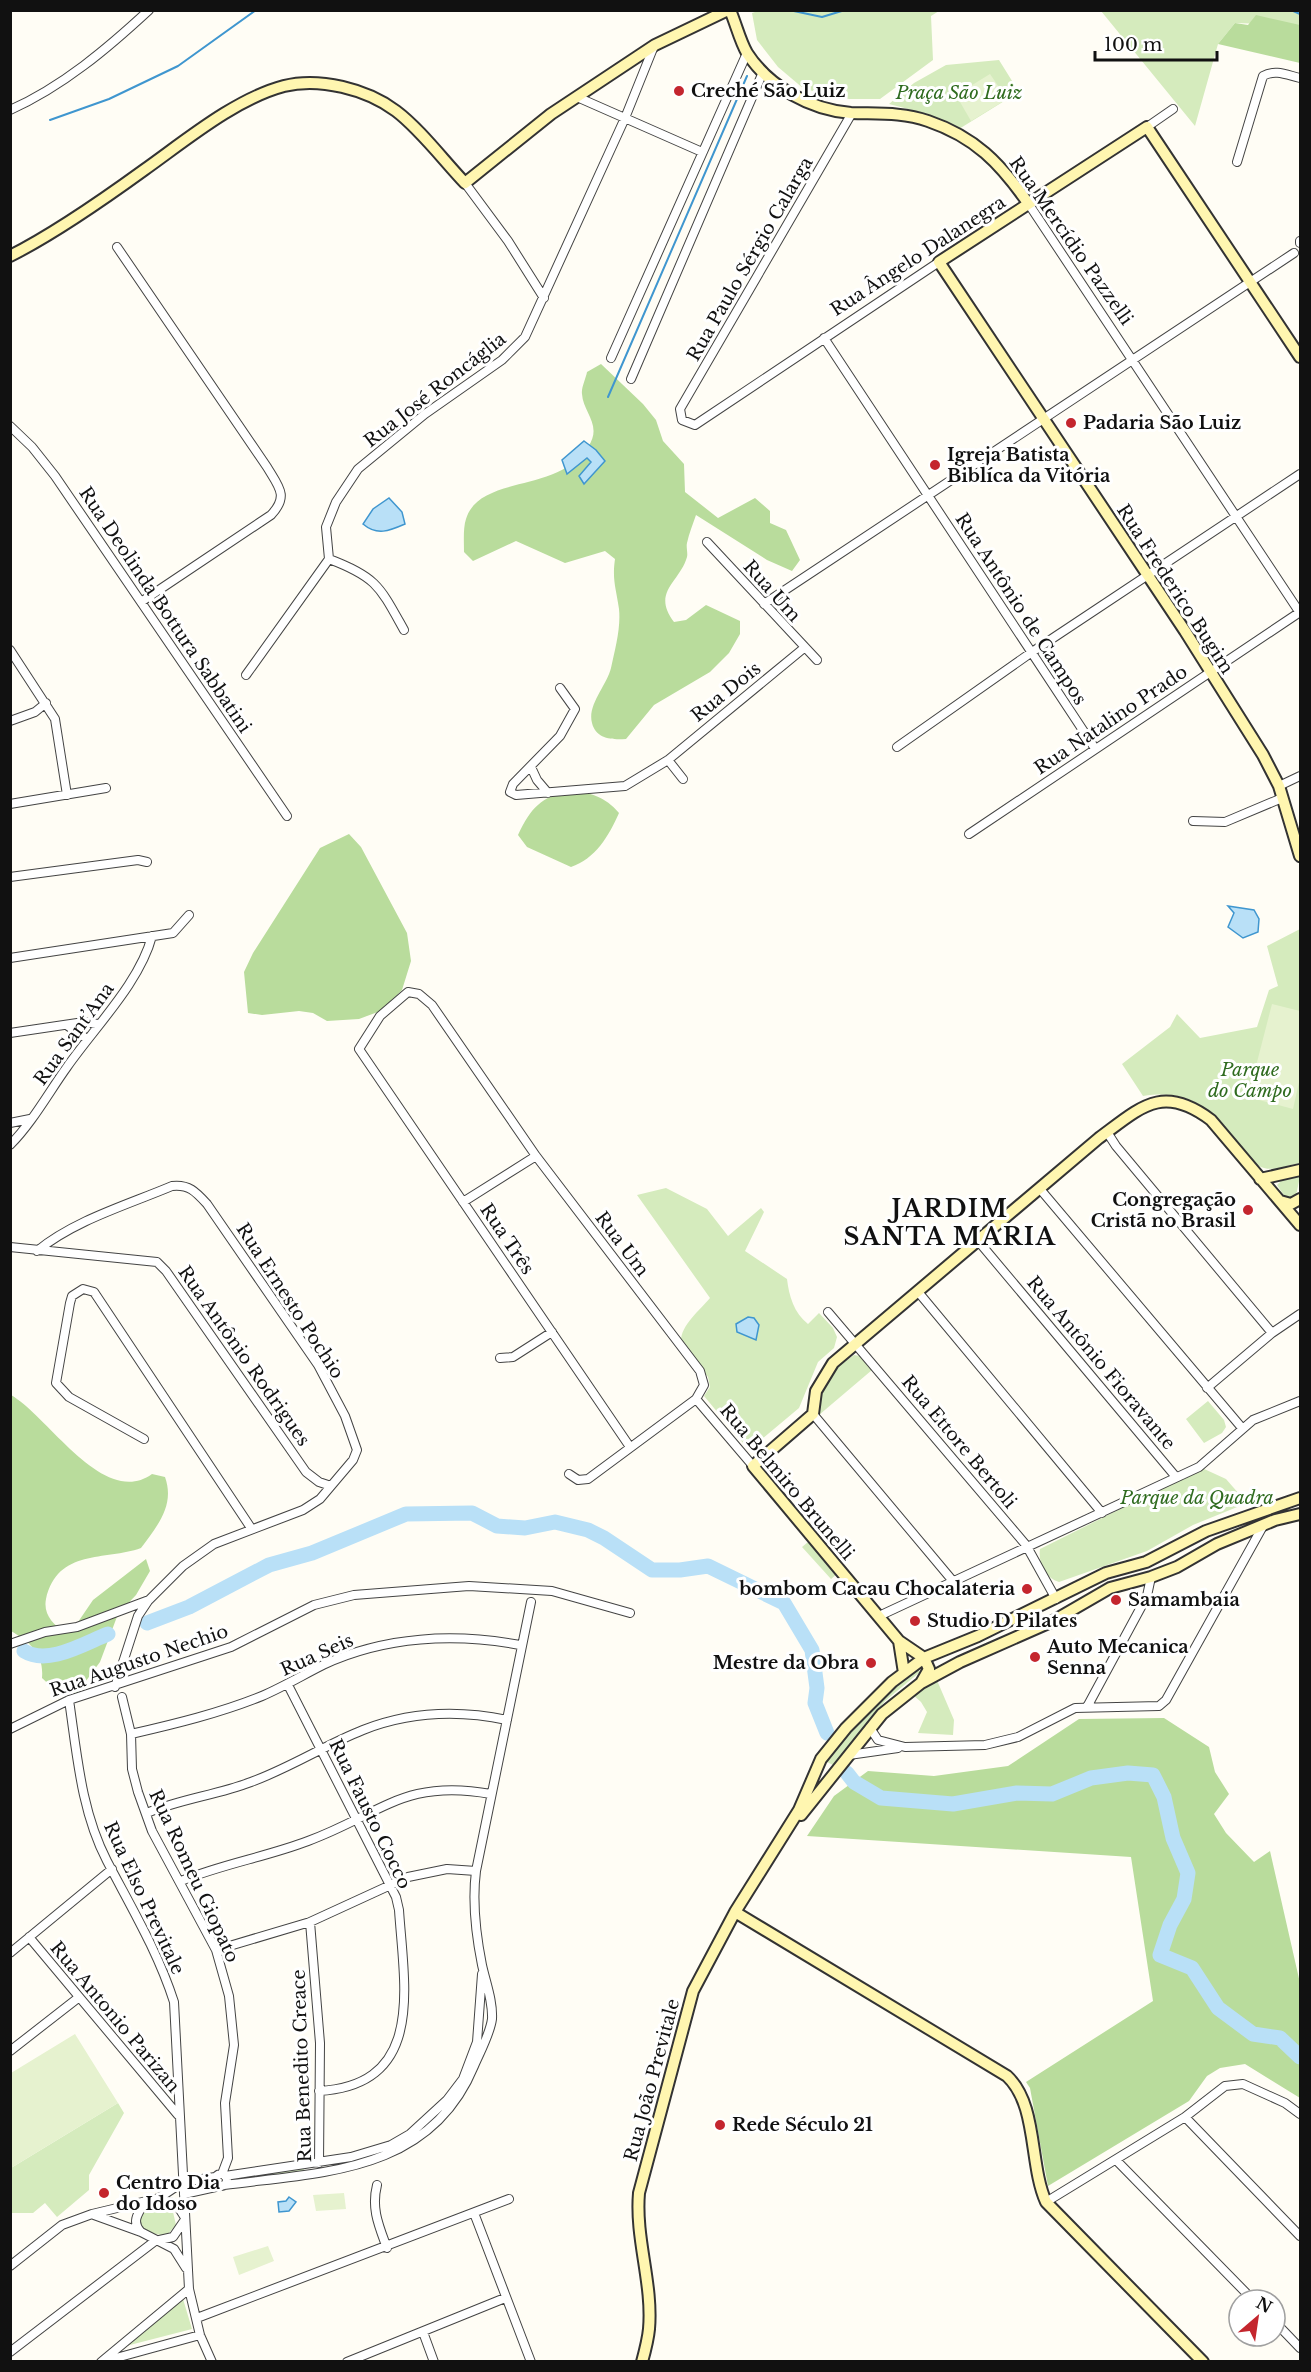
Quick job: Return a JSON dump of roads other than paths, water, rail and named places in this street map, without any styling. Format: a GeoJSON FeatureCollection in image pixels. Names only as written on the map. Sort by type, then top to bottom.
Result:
{"type":"FeatureCollection","features":[{"type":"Feature","properties":{"kind":"street"},"geometry":{"type":"LineString","coordinates":[[10,110],[30,102],[93,58],[149,10]]}},
{"type":"Feature","properties":{"kind":"street"},"geometry":{"type":"LineString","coordinates":[[465,183],[577,96],[655,45],[729,10]]}},
{"type":"Feature","properties":{"kind":"street","name":"Rua Mercídio Pazzelli"},"geometry":{"type":"LineString","coordinates":[[729,10],[747,53],[779,87],[823,108],[852,113],[896,114],[926,120],[954,131],[983,149],[1004,169],[1300,612]]}},
{"type":"Feature","properties":{"kind":"street","name":"Rua José Roncáglia"},"geometry":{"type":"LineString","coordinates":[[329,559],[327,527],[336,502],[353,476],[425,414],[516,349],[525,336],[625,118],[655,45]]}},
{"type":"Feature","properties":{"kind":"street"},"geometry":{"type":"LineString","coordinates":[[611,358],[747,53]]}},
{"type":"Feature","properties":{"kind":"street"},"geometry":{"type":"LineString","coordinates":[[631,379],[763,72]]}},
{"type":"Feature","properties":{"kind":"street"},"geometry":{"type":"LineString","coordinates":[[1237,162],[1263,76],[1270,72],[1300,78]]}},
{"type":"Feature","properties":{"kind":"street"},"geometry":{"type":"LineString","coordinates":[[10,256],[141,173],[193,135],[255,97],[286,86],[315,83],[345,88],[396,111],[465,183],[508,240],[544,298]]}},
{"type":"Feature","properties":{"kind":"street"},"geometry":{"type":"LineString","coordinates":[[577,96],[702,152]]}},
{"type":"Feature","properties":{"kind":"street","name":"Rua Ângelo Dalanegra"},"geometry":{"type":"LineString","coordinates":[[682,420],[695,425],[1028,203],[1173,110]]}},
{"type":"Feature","properties":{"kind":"street","name":"Rua Paulo Sérgio Calarga"},"geometry":{"type":"LineString","coordinates":[[682,420],[680,409],[852,113]]}},
{"type":"Feature","properties":{"kind":"street"},"geometry":{"type":"LineString","coordinates":[[1147,127],[1300,357]]}},
{"type":"Feature","properties":{"kind":"street"},"geometry":{"type":"LineString","coordinates":[[117,247],[282,492],[280,505],[271,515],[141,602]]}},
{"type":"Feature","properties":{"kind":"street"},"geometry":{"type":"LineString","coordinates":[[764,604],[1294,253]]}},
{"type":"Feature","properties":{"kind":"street","name":"Rua Frederico Bugim"},"geometry":{"type":"LineString","coordinates":[[939,262],[1148,576],[1263,755],[1279,786],[1300,856]]}},
{"type":"Feature","properties":{"kind":"street","name":"Rua Antônio de Campos"},"geometry":{"type":"LineString","coordinates":[[824,338],[1094,747]]}},
{"type":"Feature","properties":{"kind":"street","name":"Rua Deolinda Bottura Sabbatini"},"geometry":{"type":"LineString","coordinates":[[10,426],[44,460],[287,816]]}},
{"type":"Feature","properties":{"kind":"street"},"geometry":{"type":"LineString","coordinates":[[897,747],[1032,652],[1300,474]]}},
{"type":"Feature","properties":{"kind":"street","name":"Rua Um"},"geometry":{"type":"LineString","coordinates":[[707,542],[817,660]]}},
{"type":"Feature","properties":{"kind":"street"},"geometry":{"type":"LineString","coordinates":[[246,675],[329,559],[359,570],[374,582],[404,630]]}},
{"type":"Feature","properties":{"kind":"street","name":"Rua Natalino Prado"},"geometry":{"type":"LineString","coordinates":[[969,834],[1094,747],[1300,612]]}},
{"type":"Feature","properties":{"kind":"street","name":"Rua Dois"},"geometry":{"type":"LineString","coordinates":[[560,688],[575,709],[560,736],[513,784],[510,792],[522,795],[625,786],[668,759],[804,648]]}},
{"type":"Feature","properties":{"kind":"street"},"geometry":{"type":"LineString","coordinates":[[10,650],[55,719],[68,795]]}},
{"type":"Feature","properties":{"kind":"street"},"geometry":{"type":"LineString","coordinates":[[10,721],[35,712],[46,703]]}},
{"type":"Feature","properties":{"kind":"street"},"geometry":{"type":"LineString","coordinates":[[668,759],[683,779]]}},
{"type":"Feature","properties":{"kind":"street"},"geometry":{"type":"LineString","coordinates":[[531,767],[537,780],[548,793]]}},
{"type":"Feature","properties":{"kind":"street"},"geometry":{"type":"LineString","coordinates":[[1279,786],[1300,776]]}},
{"type":"Feature","properties":{"kind":"street"},"geometry":{"type":"LineString","coordinates":[[10,804],[106,788]]}},
{"type":"Feature","properties":{"kind":"street"},"geometry":{"type":"LineString","coordinates":[[1193,821],[1225,822],[1282,798]]}},
{"type":"Feature","properties":{"kind":"street"},"geometry":{"type":"LineString","coordinates":[[10,877],[138,860],[147,862]]}},
{"type":"Feature","properties":{"kind":"street"},"geometry":{"type":"LineString","coordinates":[[10,958],[173,933],[189,915]]}},
{"type":"Feature","properties":{"kind":"street","name":"Rua Sant’Ana"},"geometry":{"type":"LineString","coordinates":[[10,1145],[98,1024],[122,996],[147,955],[152,936]]}},
{"type":"Feature","properties":{"kind":"street","name":"Rua Um"},"geometry":{"type":"LineString","coordinates":[[359,1048],[380,1016],[408,992],[419,994],[432,1005],[536,1156],[700,1371],[704,1385],[696,1399]]}},
{"type":"Feature","properties":{"kind":"street"},"geometry":{"type":"LineString","coordinates":[[10,1033],[84,1022],[98,1024]]}},
{"type":"Feature","properties":{"kind":"street"},"geometry":{"type":"LineString","coordinates":[[68,1026],[87,1039]]}},
{"type":"Feature","properties":{"kind":"street","name":"Rua Três"},"geometry":{"type":"LineString","coordinates":[[359,1048],[630,1447]]}},
{"type":"Feature","properties":{"kind":"street"},"geometry":{"type":"LineString","coordinates":[[753,1466],[813,1414],[816,1392],[824,1375],[856,1343],[919,1293],[1103,1135],[1142,1106],[1177,1102],[1196,1108],[1211,1120],[1260,1179],[1300,1221]]}},
{"type":"Feature","properties":{"kind":"street"},"geometry":{"type":"LineString","coordinates":[[10,1123],[30,1119]]}},
{"type":"Feature","properties":{"kind":"street"},"geometry":{"type":"LineString","coordinates":[[1103,1135],[1116,1146],[1272,1333]]}},
{"type":"Feature","properties":{"kind":"street"},"geometry":{"type":"LineString","coordinates":[[463,1202],[536,1156]]}},
{"type":"Feature","properties":{"kind":"street"},"geometry":{"type":"LineString","coordinates":[[1260,1179],[1299,1172]]}},
{"type":"Feature","properties":{"kind":"street"},"geometry":{"type":"LineString","coordinates":[[1277,1197],[1275,1183],[1282,1175]]}},
{"type":"Feature","properties":{"kind":"street","name":"Rua Ernesto Pochio"},"geometry":{"type":"LineString","coordinates":[[10,1644],[45,1632],[77,1627],[149,1600],[196,1556],[214,1544],[303,1510],[320,1499],[357,1450],[345,1416],[312,1356],[207,1204],[194,1189],[183,1185],[172,1186],[71,1228],[53,1238],[37,1251]]}},
{"type":"Feature","properties":{"kind":"street"},"geometry":{"type":"LineString","coordinates":[[1040,1189],[1242,1428]]}},
{"type":"Feature","properties":{"kind":"street"},"geometry":{"type":"LineString","coordinates":[[1277,1197],[1291,1204],[1300,1199]]}},
{"type":"Feature","properties":{"kind":"street","name":"Rua Antônio Fioravante"},"geometry":{"type":"LineString","coordinates":[[979,1242],[1176,1477]]}},
{"type":"Feature","properties":{"kind":"street","name":"Rua Antônio Rodrigues"},"geometry":{"type":"LineString","coordinates":[[10,1247],[157,1262],[166,1271],[306,1472],[319,1482],[331,1486]]}},
{"type":"Feature","properties":{"kind":"street"},"geometry":{"type":"LineString","coordinates":[[144,1438],[69,1397],[56,1383],[72,1296],[83,1289],[94,1292],[252,1528]]}},
{"type":"Feature","properties":{"kind":"street"},"geometry":{"type":"LineString","coordinates":[[919,1293],[1102,1513]]}},
{"type":"Feature","properties":{"kind":"street","name":"Rua Ettore Bertoli"},"geometry":{"type":"LineString","coordinates":[[828,1312],[1026,1545],[1056,1599]]}},
{"type":"Feature","properties":{"kind":"street"},"geometry":{"type":"LineString","coordinates":[[1207,1388],[1272,1333],[1300,1314]]}},
{"type":"Feature","properties":{"kind":"street"},"geometry":{"type":"LineString","coordinates":[[500,1358],[513,1357],[552,1332]]}},
{"type":"Feature","properties":{"kind":"street"},"geometry":{"type":"LineString","coordinates":[[569,1474],[578,1480],[588,1479],[696,1399]]}},
{"type":"Feature","properties":{"kind":"street","name":"Rua Belmiro Brunelli"},"geometry":{"type":"LineString","coordinates":[[696,1399],[899,1641],[924,1658]]}},
{"type":"Feature","properties":{"kind":"street"},"geometry":{"type":"LineString","coordinates":[[879,1616],[1026,1545],[1102,1513],[1199,1467],[1253,1420],[1300,1401]]}},
{"type":"Feature","properties":{"kind":"street"},"geometry":{"type":"LineString","coordinates":[[813,1414],[952,1580]]}},
{"type":"Feature","properties":{"kind":"street","name":"Rua João Previtale"},"geometry":{"type":"LineString","coordinates":[[642,2361],[649,2331],[649,2309],[637,2218],[639,2193],[693,1991],[735,1912],[799,1810],[821,1759],[846,1728],[904,1673],[924,1658],[978,1636],[1106,1573],[1159,1557],[1206,1532],[1300,1498]]}},
{"type":"Feature","properties":{"kind":"street","name":"Rua João Previtale"},"geometry":{"type":"LineString","coordinates":[[787,1831],[870,1728],[898,1700],[921,1683],[960,1662],[1053,1621],[1110,1588],[1177,1567],[1217,1544],[1300,1514]]}},
{"type":"Feature","properties":{"kind":"street"},"geometry":{"type":"LineString","coordinates":[[849,1755],[905,1747],[1002,1742],[1017,1737],[1065,1711],[1087,1707],[1152,1708],[1159,1706],[1166,1700],[1263,1526]]}},
{"type":"Feature","properties":{"kind":"street"},"geometry":{"type":"LineString","coordinates":[[1087,1707],[1147,1596],[1151,1577]]}},
{"type":"Feature","properties":{"kind":"street","name":"Rua Augusto Nechio"},"geometry":{"type":"LineString","coordinates":[[10,1729],[69,1700],[115,1687],[231,1647],[314,1605],[373,1592],[469,1586],[552,1591],[630,1612]]}},
{"type":"Feature","properties":{"kind":"street"},"geometry":{"type":"LineString","coordinates":[[115,1687],[138,1616],[149,1600]]}},
{"type":"Feature","properties":{"kind":"street"},"geometry":{"type":"LineString","coordinates":[[184,2194],[222,2186],[321,2173],[377,2160],[411,2144],[453,2105],[466,2085],[492,2020],[491,1999],[482,1964],[473,1892],[520,1645],[531,1602]]}},
{"type":"Feature","properties":{"kind":"street","name":"Rua Seis"},"geometry":{"type":"LineString","coordinates":[[130,1734],[187,1721],[237,1706],[288,1684],[324,1665],[387,1644],[457,1638],[520,1645]]}},
{"type":"Feature","properties":{"kind":"street","name":"Rua Belmiro Brunelli"},"geometry":{"type":"LineString","coordinates":[[899,1641],[904,1673]]}},
{"type":"Feature","properties":{"kind":"street"},"geometry":{"type":"LineString","coordinates":[[921,1683],[928,1669],[924,1658]]}},
{"type":"Feature","properties":{"kind":"street","name":"Rua Fausto Cocco"},"geometry":{"type":"LineString","coordinates":[[288,1684],[390,1886],[399,1910],[405,1993],[404,2020],[393,2052],[368,2078],[353,2087],[319,2091]]}},
{"type":"Feature","properties":{"kind":"street","name":"Rua Romeu Giopato"},"geometry":{"type":"LineString","coordinates":[[122,1697],[130,1734],[132,1769],[147,1813],[157,1840],[216,1950],[228,1996],[234,2045],[225,2103],[228,2158],[221,2176],[222,2186]]}},
{"type":"Feature","properties":{"kind":"street","name":"Rua Elso Previtale"},"geometry":{"type":"LineString","coordinates":[[69,1700],[81,1787],[93,1825],[165,1976],[174,2002],[189,2289],[201,2335],[212,2361]]}},
{"type":"Feature","properties":{"kind":"street"},"geometry":{"type":"LineString","coordinates":[[147,1813],[175,1802],[210,1795],[250,1782],[322,1751],[363,1730],[419,1716],[463,1713],[507,1720]]}},
{"type":"Feature","properties":{"kind":"street"},"geometry":{"type":"LineString","coordinates":[[870,1728],[878,1740],[905,1747]]}},
{"type":"Feature","properties":{"kind":"street"},"geometry":{"type":"LineString","coordinates":[[821,1759],[823,1771],[834,1773]]}},
{"type":"Feature","properties":{"kind":"street"},"geometry":{"type":"LineString","coordinates":[[181,1881],[301,1843],[381,1805],[415,1793],[468,1790],[491,1794]]}},
{"type":"Feature","properties":{"kind":"street"},"geometry":{"type":"LineString","coordinates":[[10,1953],[112,1869]]}},
{"type":"Feature","properties":{"kind":"street"},"geometry":{"type":"LineString","coordinates":[[216,1950],[310,1922],[428,1871],[447,1869],[476,1871]]}},
{"type":"Feature","properties":{"kind":"street"},"geometry":{"type":"LineString","coordinates":[[735,1912],[1007,2076],[1017,2086],[1024,2099],[1040,2188],[1046,2202],[1203,2361]]}},
{"type":"Feature","properties":{"kind":"street","name":"Rua Benedito Creace"},"geometry":{"type":"LineString","coordinates":[[310,1922],[317,1991],[321,2173]]}},
{"type":"Feature","properties":{"kind":"street","name":"Rua Antonio Parizan"},"geometry":{"type":"LineString","coordinates":[[29,1937],[179,2116]]}},
{"type":"Feature","properties":{"kind":"street"},"geometry":{"type":"LineString","coordinates":[[10,2266],[62,2225],[92,2214],[159,2198],[183,2182],[351,2157],[391,2145],[410,2134],[447,2100],[463,2079],[477,2042],[482,1964]]}},
{"type":"Feature","properties":{"kind":"street"},"geometry":{"type":"LineString","coordinates":[[10,2051],[78,1998]]}},
{"type":"Feature","properties":{"kind":"street"},"geometry":{"type":"LineString","coordinates":[[1046,2202],[1117,2161],[1202,2105],[1217,2090],[1233,2083],[1243,2084],[1285,2103],[1300,2114]]}},
{"type":"Feature","properties":{"kind":"street"},"geometry":{"type":"LineString","coordinates":[[1185,2117],[1300,2236]]}},
{"type":"Feature","properties":{"kind":"street"},"geometry":{"type":"LineString","coordinates":[[1117,2161],[1241,2288]]}},
{"type":"Feature","properties":{"kind":"street"},"geometry":{"type":"LineString","coordinates":[[377,2185],[374,2198],[375,2214],[387,2248]]}},
{"type":"Feature","properties":{"kind":"street"},"geometry":{"type":"LineString","coordinates":[[10,2352],[155,2241],[173,2236],[185,2218],[177,2205],[159,2198]]}},
{"type":"Feature","properties":{"kind":"street"},"geometry":{"type":"LineString","coordinates":[[197,2318],[387,2248],[510,2199]]}},
{"type":"Feature","properties":{"kind":"street"},"geometry":{"type":"LineString","coordinates":[[141,2232],[136,2224],[136,2218],[145,2202]]}},
{"type":"Feature","properties":{"kind":"street"},"geometry":{"type":"LineString","coordinates":[[474,2213],[531,2361]]}},
{"type":"Feature","properties":{"kind":"street"},"geometry":{"type":"LineString","coordinates":[[92,2214],[141,2232],[174,2249],[187,2270]]}},
{"type":"Feature","properties":{"kind":"street"},"geometry":{"type":"LineString","coordinates":[[102,2361],[189,2289]]}},
{"type":"Feature","properties":{"kind":"street"},"geometry":{"type":"LineString","coordinates":[[347,2361],[505,2298]]}},
{"type":"Feature","properties":{"kind":"street"},"geometry":{"type":"LineString","coordinates":[[423,2332],[434,2361]]}},
{"type":"Feature","properties":{"kind":"street"},"geometry":{"type":"LineString","coordinates":[[1287,2334],[1300,2348]]}},
{"type":"Feature","properties":{"kind":"street"},"geometry":{"type":"LineString","coordinates":[[102,2361],[201,2335]]}},
{"type":"Feature","properties":{"kind":"water"},"geometry":{"type":"Polygon","coordinates":[[[584,441],[605,461],[584,484],[579,476],[591,462],[587,458],[567,474],[562,460],[584,441]]]}},
{"type":"Feature","properties":{"kind":"water"},"geometry":{"type":"Polygon","coordinates":[[[389,498],[402,512],[405,524],[394,529],[378,531],[363,524],[373,509],[389,498]]]}},
{"type":"Feature","properties":{"kind":"water"},"geometry":{"type":"Polygon","coordinates":[[[1228,906],[1254,910],[1259,919],[1258,932],[1243,938],[1228,927],[1234,913],[1228,906]]]}},
{"type":"Feature","properties":{"kind":"water"},"geometry":{"type":"Polygon","coordinates":[[[748,1317],[754,1318],[759,1325],[756,1340],[737,1332],[736,1324],[748,1317]]]}},
{"type":"Feature","properties":{"kind":"water"},"geometry":{"type":"Polygon","coordinates":[[[289,2197],[296,2202],[289,2211],[279,2212],[278,2202],[286,2201],[289,2197]]]}},
{"type":"Feature","properties":{"kind":"waterway"},"geometry":{"type":"LineString","coordinates":[[50,120],[109,99],[178,66],[256,10]]}},
{"type":"Feature","properties":{"kind":"waterway"},"geometry":{"type":"LineString","coordinates":[[789,10],[822,17],[845,10]]}},
{"type":"Feature","properties":{"kind":"waterway"},"geometry":{"type":"LineString","coordinates":[[1291,10],[1300,14]]}},
{"type":"Feature","properties":{"kind":"waterway"},"geometry":{"type":"LineString","coordinates":[[608,397],[747,76]]}},
{"type":"Feature","properties":{"kind":"waterway"},"geometry":{"type":"LineString","coordinates":[[147,1623],[189,1607],[269,1565],[312,1553],[406,1514],[472,1513],[497,1526],[525,1528],[555,1522],[588,1530],[652,1570],[680,1570],[708,1566],[784,1603],[812,1650],[817,1688],[815,1703],[827,1733]]}},
{"type":"Feature","properties":{"kind":"waterway"},"geometry":{"type":"LineString","coordinates":[[24,1651],[34,1655],[55,1655],[108,1634]]}},
{"type":"Feature","properties":{"kind":"waterway"},"geometry":{"type":"LineString","coordinates":[[847,1773],[854,1782],[881,1798],[953,1804],[1017,1793],[1052,1794],[1091,1778],[1128,1773],[1153,1775],[1164,1797],[1173,1838],[1188,1873],[1184,1899],[1170,1925],[1160,1955],[1192,1968],[1218,2008],[1253,2034],[1280,2038],[1300,2057]]}},
{"type":"Feature","properties":{"kind":"place","name":"Creché São Luiz"},"geometry":{"type":"Point","coordinates":[679,91]}},
{"type":"Feature","properties":{"kind":"place","name":"Padaria São Luiz"},"geometry":{"type":"Point","coordinates":[1071,423]}},
{"type":"Feature","properties":{"kind":"place","name":"Igreja Batista Biblíca da Vitória"},"geometry":{"type":"Point","coordinates":[935,465]}},
{"type":"Feature","properties":{"kind":"place","name":"Congregação Cristã no Brasil"},"geometry":{"type":"Point","coordinates":[1248,1210]}},
{"type":"Feature","properties":{"kind":"place","name":"bombom Cacau Chocalateria"},"geometry":{"type":"Point","coordinates":[1027,1589]}},
{"type":"Feature","properties":{"kind":"place","name":"Samambaia"},"geometry":{"type":"Point","coordinates":[1116,1600]}},
{"type":"Feature","properties":{"kind":"place","name":"Studio D Pilates"},"geometry":{"type":"Point","coordinates":[915,1621]}},
{"type":"Feature","properties":{"kind":"place","name":"Auto Mecanica Senna"},"geometry":{"type":"Point","coordinates":[1035,1657]}},
{"type":"Feature","properties":{"kind":"place","name":"Mestre da Obra"},"geometry":{"type":"Point","coordinates":[871,1663]}},
{"type":"Feature","properties":{"kind":"place","name":"Rede Século 21"},"geometry":{"type":"Point","coordinates":[720,2125]}},
{"type":"Feature","properties":{"kind":"place","name":"Centro Dia do Idoso"},"geometry":{"type":"Point","coordinates":[104,2193]}},
{"type":"Feature","properties":{"kind":"district","name":"JARDIM SANTA MARIA"},"geometry":{"type":"Point","coordinates":[950,1223]}},
{"type":"Feature","properties":{"kind":"park label","name":"Praça São Luiz"},"geometry":{"type":"Point","coordinates":[959,93]}},
{"type":"Feature","properties":{"kind":"park label","name":"Parque do Campo"},"geometry":{"type":"Point","coordinates":[1250,1080]}},
{"type":"Feature","properties":{"kind":"park label","name":"Parque da Quadra"},"geometry":{"type":"Point","coordinates":[1197,1498]}}]}
